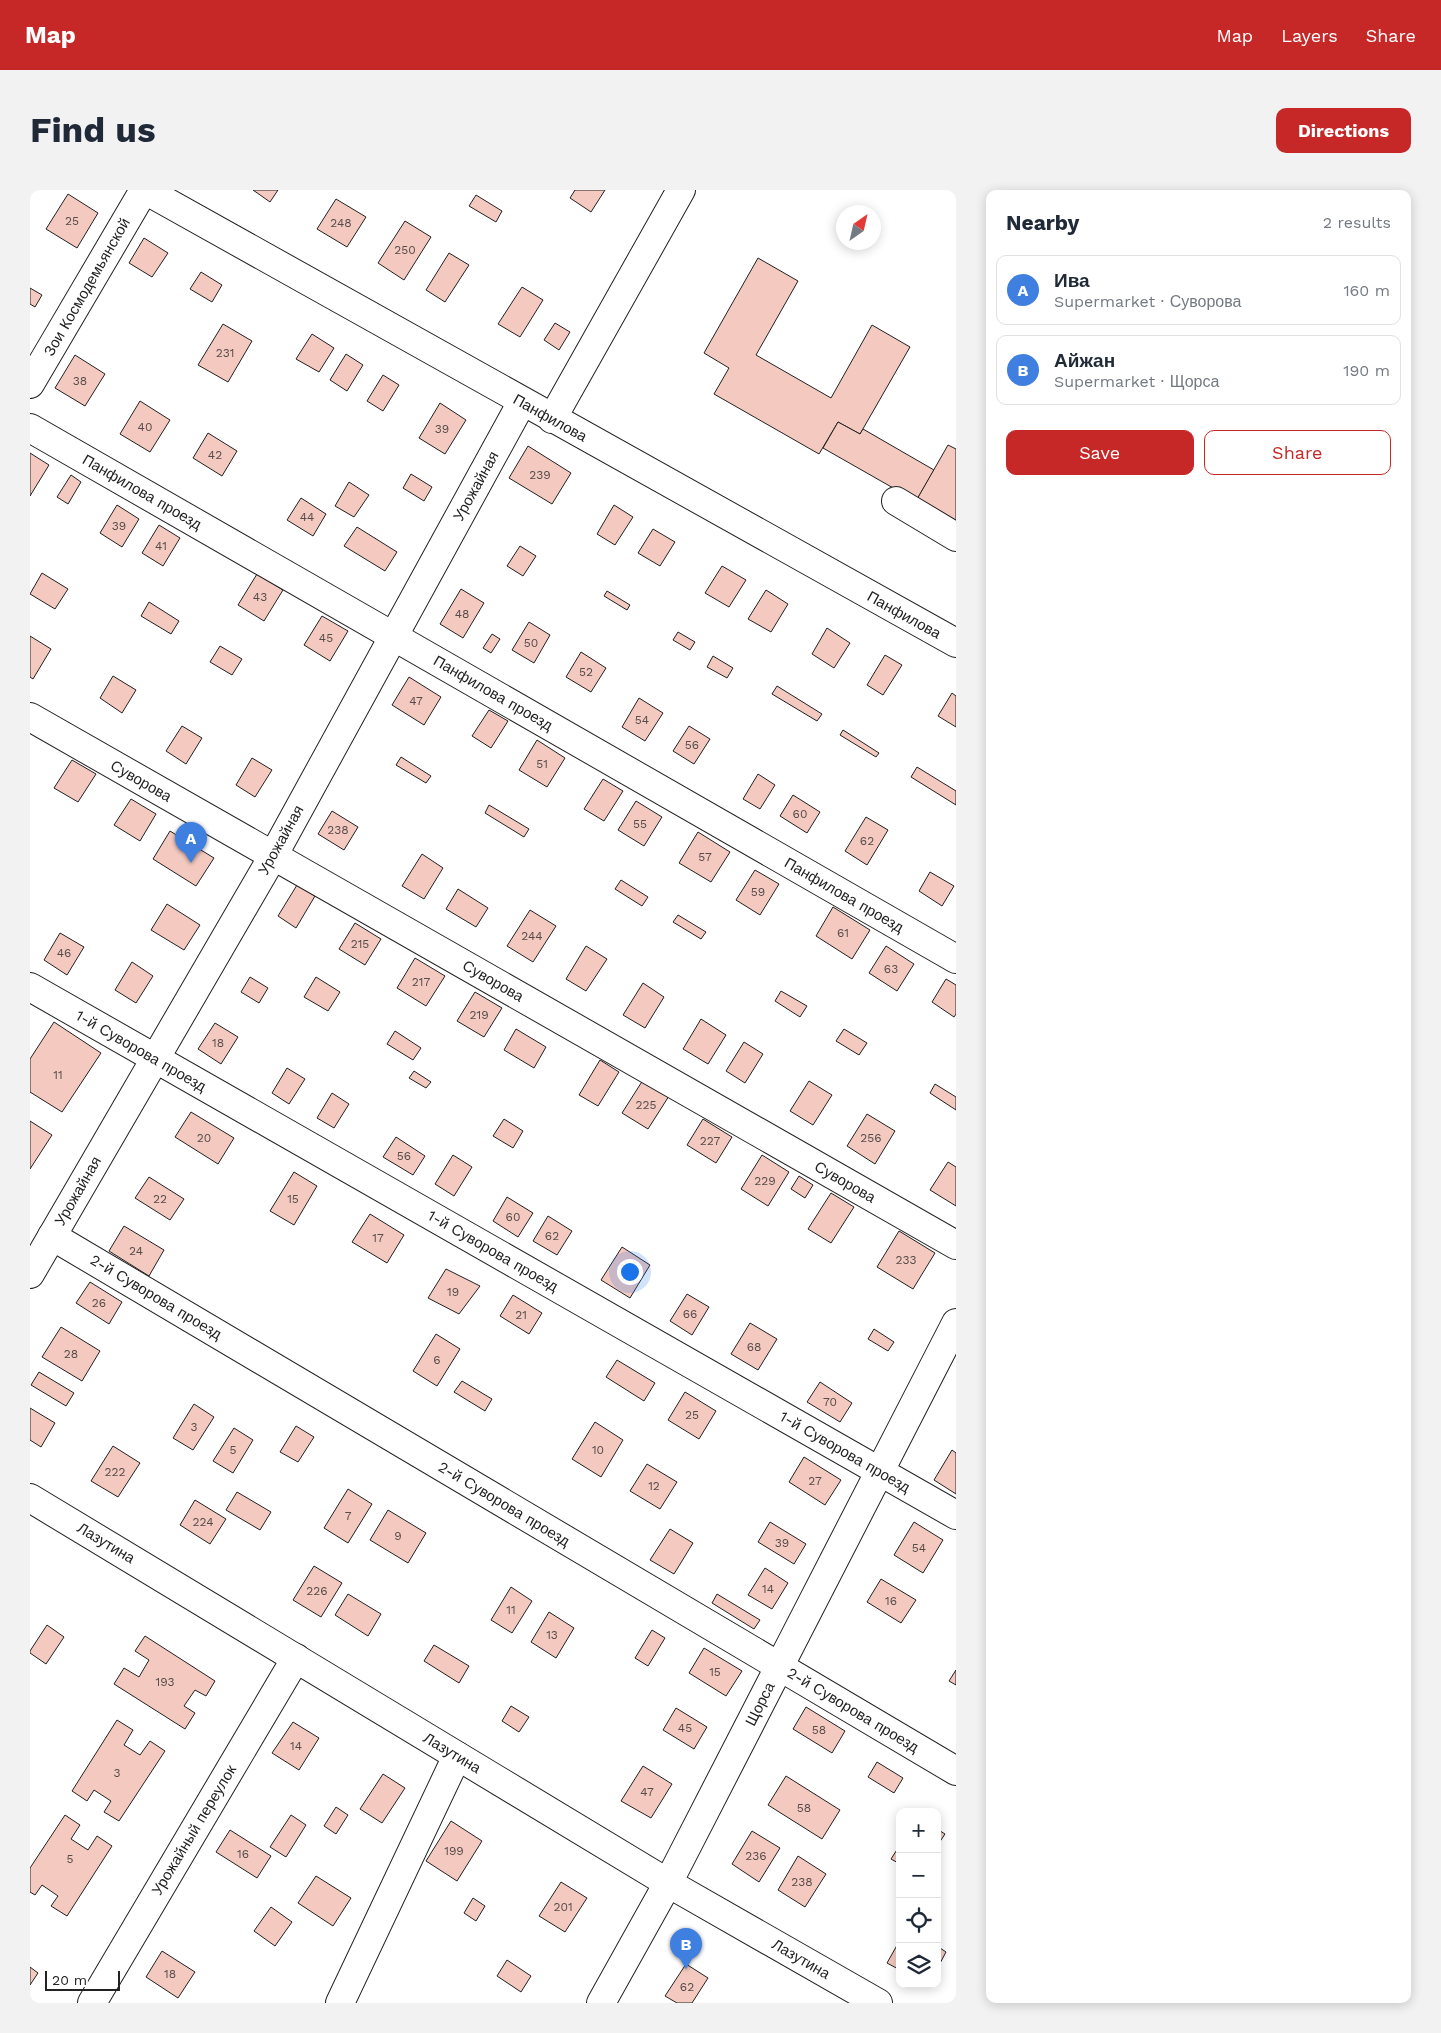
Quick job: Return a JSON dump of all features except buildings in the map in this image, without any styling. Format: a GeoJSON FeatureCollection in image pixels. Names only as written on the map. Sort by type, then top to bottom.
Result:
{"type":"FeatureCollection","features":[{"type":"Feature","properties":{"kind":"street","name":"Зои Космодемьянской"},"geometry":{"type":"LineString","coordinates":[[30,384],[144,190]]}},
{"type":"Feature","properties":{"kind":"street","name":"Панфилова"},"geometry":{"type":"LineString","coordinates":[[144,190],[956,643]]}},
{"type":"Feature","properties":{"kind":"street"},"geometry":{"type":"LineString","coordinates":[[552,418],[682,190]]}},
{"type":"Feature","properties":{"kind":"street","name":"Урожайная"},"geometry":{"type":"LineString","coordinates":[[30,1274],[272,856],[522,402]]}},
{"type":"Feature","properties":{"kind":"street","name":"Панфилова проезд"},"geometry":{"type":"LineString","coordinates":[[30,428],[956,959]]}},
{"type":"Feature","properties":{"kind":"street"},"geometry":{"type":"LineString","coordinates":[[896,501],[956,536]]}},
{"type":"Feature","properties":{"kind":"street","name":"Суворова"},"geometry":{"type":"LineString","coordinates":[[30,717],[956,1245]]}},
{"type":"Feature","properties":{"kind":"street","name":"1-й Суворова проезд"},"geometry":{"type":"LineString","coordinates":[[30,987],[956,1515]]}},
{"type":"Feature","properties":{"kind":"street","name":"2-й Суворова проезд"},"geometry":{"type":"LineString","coordinates":[[52,1236],[956,1771]]}},
{"type":"Feature","properties":{"kind":"street","name":"Щорса"},"geometry":{"type":"LineString","coordinates":[[601,2003],[668,1882],[956,1324]]}},
{"type":"Feature","properties":{"kind":"street","name":"Лазутина"},"geometry":{"type":"LineString","coordinates":[[30,1498],[668,1882],[878,2003]]}},
{"type":"Feature","properties":{"kind":"street","name":"Урожайный переулок"},"geometry":{"type":"LineString","coordinates":[[92,2003],[296,1658]]}},
{"type":"Feature","properties":{"kind":"street"},"geometry":{"type":"LineString","coordinates":[[340,2003],[457,1756]]}},
{"type":"Feature","properties":{"kind":"place","name":"Ива"},"geometry":{"type":"Point","coordinates":[191,863]}},
{"type":"Feature","properties":{"kind":"place","name":"Айжан"},"geometry":{"type":"Point","coordinates":[686,1969]}}]}
